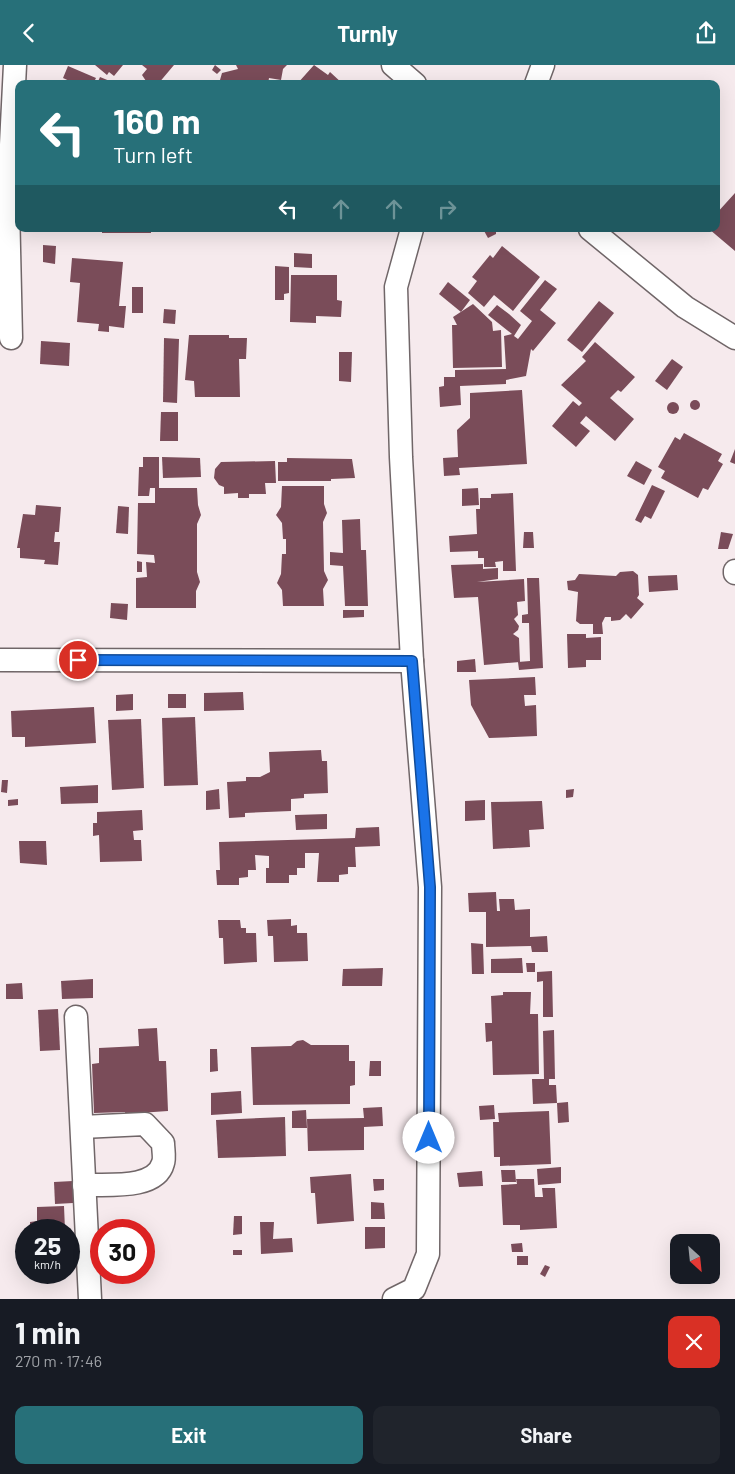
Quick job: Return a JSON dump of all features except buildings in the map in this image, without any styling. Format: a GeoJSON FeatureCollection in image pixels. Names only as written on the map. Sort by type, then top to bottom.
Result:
{"type":"FeatureCollection","features":[{"type":"Feature","properties":{"kind":"street"},"geometry":{"type":"LineString","coordinates":[[11,338],[4,204],[15,65]]}},
{"type":"Feature","properties":{"kind":"street"},"geometry":{"type":"LineString","coordinates":[[393,65],[410,80]]}},
{"type":"Feature","properties":{"kind":"street"},"geometry":{"type":"LineString","coordinates":[[538,80],[544,65]]}},
{"type":"Feature","properties":{"kind":"street"},"geometry":{"type":"LineString","coordinates":[[394,1299],[414,1289],[428,1254],[430,887],[412,661],[401,457],[396,287],[411,232]]}},
{"type":"Feature","properties":{"kind":"street"},"geometry":{"type":"LineString","coordinates":[[594,232],[685,307],[735,338]]}},
{"type":"Feature","properties":{"kind":"street"},"geometry":{"type":"LineString","coordinates":[[0,660],[412,661]]}},
{"type":"Feature","properties":{"kind":"street"},"geometry":{"type":"LineString","coordinates":[[76,1017],[90,1299]]}},
{"type":"Feature","properties":{"kind":"street"},"geometry":{"type":"LineString","coordinates":[[82,1127],[146,1125],[163,1143],[163,1163],[156,1175],[143,1183],[84,1185]]}},
{"type":"Feature","properties":{"kind":"route"},"geometry":{"type":"LineString","coordinates":[[78,660],[412,661],[430,887],[429,1138]]}}]}
